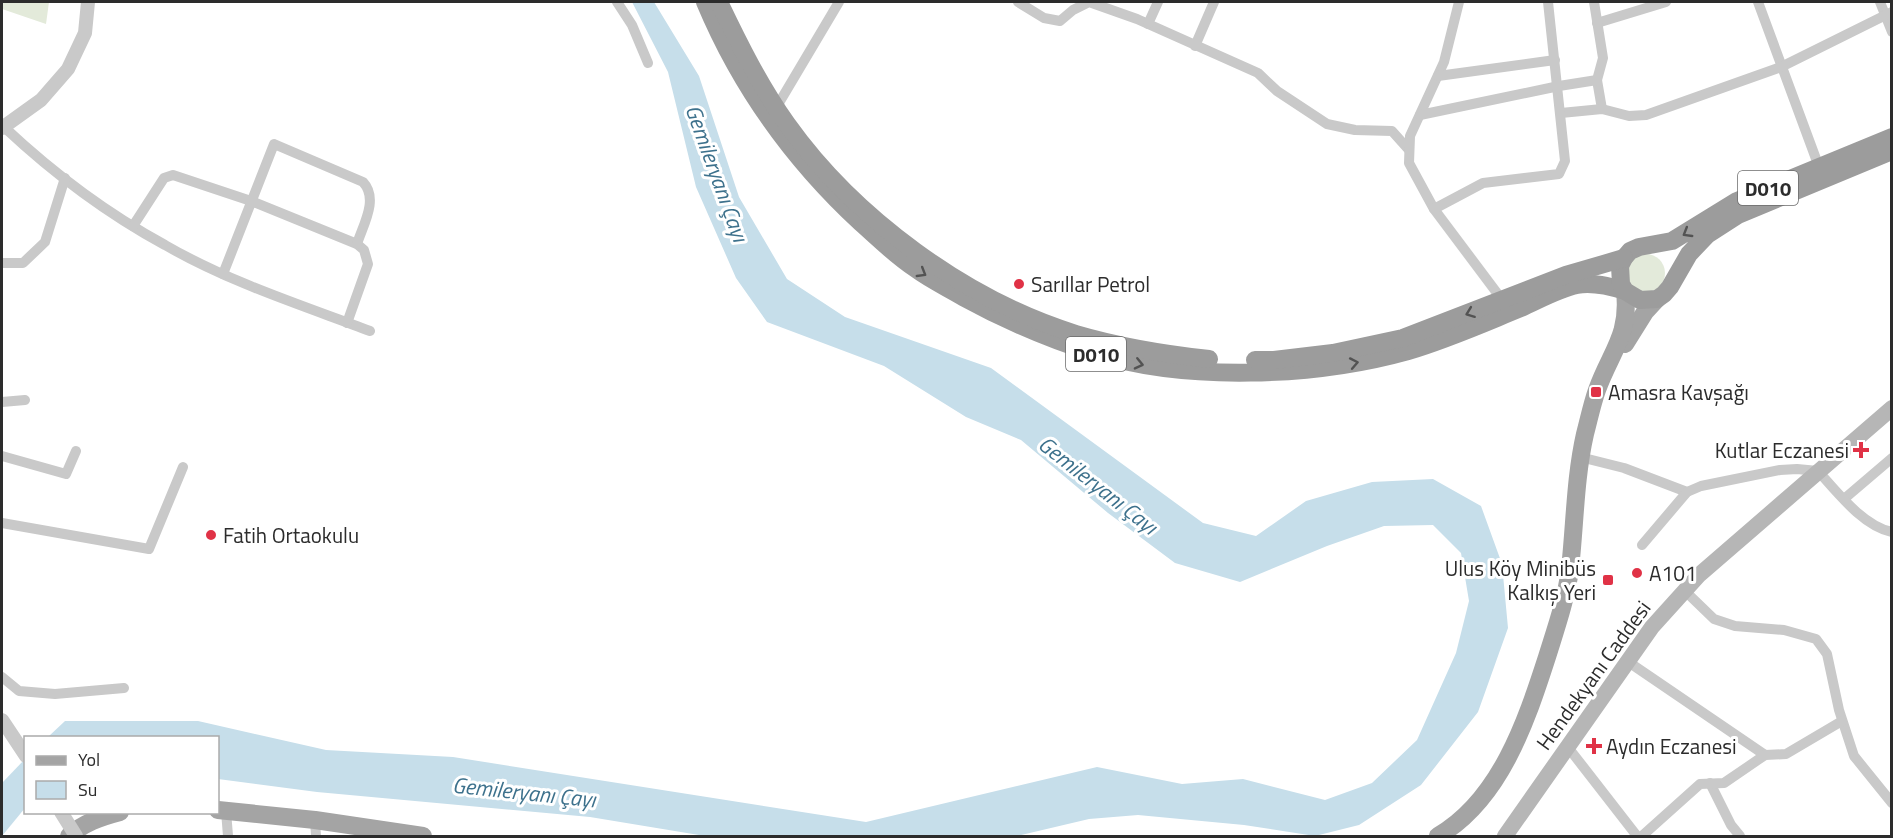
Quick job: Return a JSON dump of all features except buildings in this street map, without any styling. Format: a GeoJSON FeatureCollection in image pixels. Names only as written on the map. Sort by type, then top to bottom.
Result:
{"type":"FeatureCollection","features":[{"type":"Feature","properties":{"kind":"highway","name":"D010"},"geometry":{"type":"LineString","coordinates":[[705,2],[738,68],[764,113],[822,186],[880,240],[916,270],[1002,318],[1096,354],[1151,366],[1280,373],[1350,364],[1409,350],[1576,285],[1610,286],[1625,291]]}},
{"type":"Feature","properties":{"kind":"highway","name":"D010"},"geometry":{"type":"LineString","coordinates":[[719,2],[753,71],[776,108],[822,167],[858,204],[909,248],[977,291],[1018,312],[1075,334],[1164,354],[1215,359],[1274,360],[1333,353],[1403,338],[1566,275],[1624,258]]}},
{"type":"Feature","properties":{"kind":"highway","name":"D010"},"geometry":{"type":"LineString","coordinates":[[1648,246],[1672,241],[1737,201],[1892,137]]}},
{"type":"Feature","properties":{"kind":"highway","name":"D010"},"geometry":{"type":"LineString","coordinates":[[1673,279],[1689,254],[1707,235],[1738,215],[1892,152]]}},
{"type":"Feature","properties":{"kind":"highway"},"geometry":{"type":"LineString","coordinates":[[1648,246],[1665,254],[1673,270],[1673,279],[1665,294],[1648,301],[1640,300],[1625,291],[1619,275],[1624,258],[1630,251],[1648,246]]}},
{"type":"Feature","properties":{"kind":"main road"},"geometry":{"type":"LineString","coordinates":[[1438,837],[1474,806],[1502,769],[1518,738],[1533,699],[1564,605],[1570,570],[1580,457],[1596,392],[1622,336],[1627,309],[1625,291]]}},
{"type":"Feature","properties":{"kind":"main road"},"geometry":{"type":"LineString","coordinates":[[1585,433],[1630,335],[1657,299]]}},
{"type":"Feature","properties":{"kind":"main road","name":"Hendekyanı Caddesi"},"geometry":{"type":"LineString","coordinates":[[1505,837],[1652,627],[1699,575],[1892,408]]}},
{"type":"Feature","properties":{"kind":"main road"},"geometry":{"type":"LineString","coordinates":[[222,811],[315,828],[418,836]]}},
{"type":"Feature","properties":{"kind":"main road"},"geometry":{"type":"LineString","coordinates":[[69,837],[77,829],[90,822],[117,814]]}},
{"type":"Feature","properties":{"kind":"street"},"geometry":{"type":"LineString","coordinates":[[88,2],[85,33],[68,69],[41,100],[3,128],[96,203],[165,246],[223,274],[370,331]]}},
{"type":"Feature","properties":{"kind":"street"},"geometry":{"type":"LineString","coordinates":[[617,2],[632,25],[648,63]]}},
{"type":"Feature","properties":{"kind":"street"},"geometry":{"type":"LineString","coordinates":[[776,108],[839,2]]}},
{"type":"Feature","properties":{"kind":"street"},"geometry":{"type":"LineString","coordinates":[[1018,2],[1044,18],[1060,21],[1075,6],[1089,2],[1102,4],[1258,73],[1277,91],[1327,124],[1355,130],[1392,131],[1409,150]]}},
{"type":"Feature","properties":{"kind":"street"},"geometry":{"type":"LineString","coordinates":[[1148,24],[1158,2]]}},
{"type":"Feature","properties":{"kind":"street"},"geometry":{"type":"LineString","coordinates":[[1195,46],[1214,2]]}},
{"type":"Feature","properties":{"kind":"street"},"geometry":{"type":"LineString","coordinates":[[1459,2],[1444,62],[1410,136],[1409,163],[1434,209],[1503,301]]}},
{"type":"Feature","properties":{"kind":"street"},"geometry":{"type":"LineString","coordinates":[[1434,209],[1483,183],[1559,174],[1565,162],[1548,2]]}},
{"type":"Feature","properties":{"kind":"street"},"geometry":{"type":"LineString","coordinates":[[1594,2],[1603,58],[1597,80],[1602,110]]}},
{"type":"Feature","properties":{"kind":"street"},"geometry":{"type":"LineString","coordinates":[[1597,23],[1666,2]]}},
{"type":"Feature","properties":{"kind":"street"},"geometry":{"type":"LineString","coordinates":[[1758,2],[1819,167]]}},
{"type":"Feature","properties":{"kind":"street"},"geometry":{"type":"LineString","coordinates":[[1880,2],[1888,14],[1892,32]]}},
{"type":"Feature","properties":{"kind":"street"},"geometry":{"type":"LineString","coordinates":[[1561,113],[1602,110],[1629,116],[1646,115],[1781,67],[1888,14]]}},
{"type":"Feature","properties":{"kind":"street"},"geometry":{"type":"LineString","coordinates":[[1438,76],[1555,60]]}},
{"type":"Feature","properties":{"kind":"street"},"geometry":{"type":"LineString","coordinates":[[1420,114],[1597,80]]}},
{"type":"Feature","properties":{"kind":"street"},"geometry":{"type":"LineString","coordinates":[[223,274],[274,144],[366,185],[371,203],[357,244]]}},
{"type":"Feature","properties":{"kind":"street"},"geometry":{"type":"LineString","coordinates":[[133,226],[164,178],[173,174],[251,201],[357,244],[364,250],[368,264],[347,322]]}},
{"type":"Feature","properties":{"kind":"street"},"geometry":{"type":"LineString","coordinates":[[2,263],[23,262],[45,242],[64,178]]}},
{"type":"Feature","properties":{"kind":"street"},"geometry":{"type":"LineString","coordinates":[[2,402],[26,400]]}},
{"type":"Feature","properties":{"kind":"street"},"geometry":{"type":"LineString","coordinates":[[2,456],[66,474],[76,451]]}},
{"type":"Feature","properties":{"kind":"street"},"geometry":{"type":"LineString","coordinates":[[1580,457],[1624,468],[1687,492]]}},
{"type":"Feature","properties":{"kind":"street"},"geometry":{"type":"LineString","coordinates":[[1844,499],[1892,458]]}},
{"type":"Feature","properties":{"kind":"street"},"geometry":{"type":"LineString","coordinates":[[2,523],[149,549],[183,467]]}},
{"type":"Feature","properties":{"kind":"street"},"geometry":{"type":"LineString","coordinates":[[1642,545],[1687,492],[1701,486],[1735,478],[1797,469],[1818,471],[1856,512],[1886,531],[1892,532]]}},
{"type":"Feature","properties":{"kind":"street"},"geometry":{"type":"LineString","coordinates":[[1685,591],[1714,619],[1735,626],[1784,630],[1816,639],[1827,654],[1842,721],[1854,756],[1892,803]]}},
{"type":"Feature","properties":{"kind":"street"},"geometry":{"type":"LineString","coordinates":[[1627,661],[1765,754],[1786,754],[1842,721]]}},
{"type":"Feature","properties":{"kind":"street"},"geometry":{"type":"LineString","coordinates":[[2,677],[19,691],[55,694],[124,688]]}},
{"type":"Feature","properties":{"kind":"street"},"geometry":{"type":"LineString","coordinates":[[2,720],[24,753]]}},
{"type":"Feature","properties":{"kind":"street"},"geometry":{"type":"LineString","coordinates":[[1567,746],[1637,837]]}},
{"type":"Feature","properties":{"kind":"street"},"geometry":{"type":"LineString","coordinates":[[1642,837],[1700,783],[1724,783],[1765,754]]}},
{"type":"Feature","properties":{"kind":"street"},"geometry":{"type":"LineString","coordinates":[[1710,783],[1731,825],[1740,837]]}},
{"type":"Feature","properties":{"kind":"street"},"geometry":{"type":"LineString","coordinates":[[222,811],[228,837]]}},
{"type":"Feature","properties":{"kind":"street"},"geometry":{"type":"LineString","coordinates":[[62,814],[76,837]]}},
{"type":"Feature","properties":{"kind":"green space"},"geometry":{"type":"Polygon","coordinates":[[[2,2],[49,2],[46,24],[2,9],[2,2]]]}},
{"type":"Feature","properties":{"kind":"green space"},"geometry":{"type":"Polygon","coordinates":[[[1646,254],[1653,255],[1659,260],[1664,266],[1664,280],[1659,286],[1653,291],[1646,292],[1639,291],[1633,286],[1628,280],[1627,273],[1628,266],[1633,260],[1639,255],[1646,254]]]}},
{"type":"Feature","properties":{"kind":"water","name":"Gemileryanı Çayı"},"geometry":{"type":"Polygon","coordinates":[[[632,2],[654,2],[699,76],[739,197],[787,279],[845,317],[991,368],[1203,523],[1256,536],[1306,501],[1372,482],[1433,479],[1481,506],[1502,564],[1508,628],[1478,712],[1421,785],[1359,825],[1315,836],[1244,825],[1138,815],[1089,819],[1017,836],[705,836],[590,817],[317,792],[219,779],[219,736],[49,736],[65,721],[198,721],[326,750],[453,757],[866,822],[1097,767],[1182,784],[1243,779],[1325,800],[1372,783],[1417,740],[1456,653],[1469,601],[1461,553],[1433,525],[1384,526],[1327,546],[1240,582],[1175,563],[1108,513],[1021,440],[966,417],[884,366],[767,322],[736,278],[696,187],[668,72],[632,2]]]}},
{"type":"Feature","properties":{"kind":"water"},"geometry":{"type":"Polygon","coordinates":[[[24,760],[24,809],[2,836],[2,783],[24,760]]]}},
{"type":"Feature","properties":{"kind":"place","name":"Sarıllar Petrol"},"geometry":{"type":"Point","coordinates":[1019,284]}},
{"type":"Feature","properties":{"kind":"place","name":"Amasra Kavşağı"},"geometry":{"type":"Point","coordinates":[1596,392]}},
{"type":"Feature","properties":{"kind":"place","name":"Kutlar Eczanesi"},"geometry":{"type":"Point","coordinates":[1861,450]}},
{"type":"Feature","properties":{"kind":"place","name":"Fatih Ortaokulu"},"geometry":{"type":"Point","coordinates":[211,535]}},
{"type":"Feature","properties":{"kind":"place","name":"A101"},"geometry":{"type":"Point","coordinates":[1637,573]}},
{"type":"Feature","properties":{"kind":"place","name":"Ulus Köy Minibüs Kalkış Yeri"},"geometry":{"type":"Point","coordinates":[1608,580]}},
{"type":"Feature","properties":{"kind":"place","name":"Aydın Eczanesi"},"geometry":{"type":"Point","coordinates":[1594,746]}}]}
